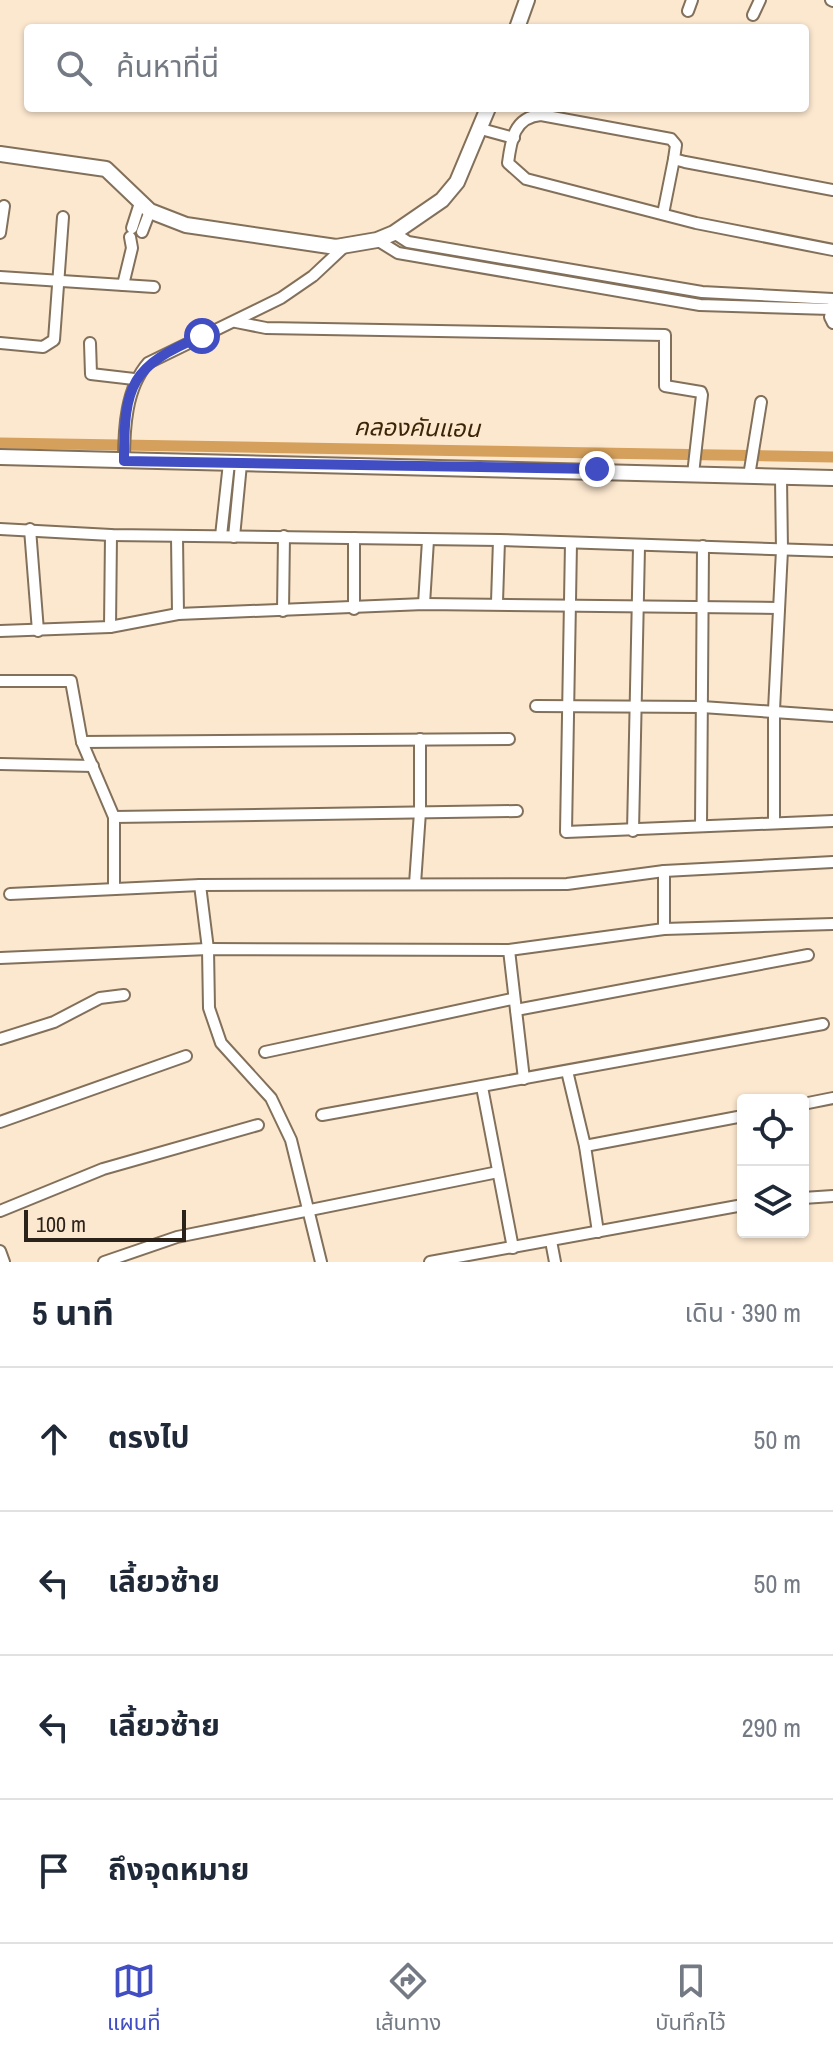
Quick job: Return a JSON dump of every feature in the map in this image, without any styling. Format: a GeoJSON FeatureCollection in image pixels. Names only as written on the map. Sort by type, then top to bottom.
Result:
{"type":"FeatureCollection","features":[{"type":"Feature","properties":{"kind":"street"},"geometry":{"type":"LineString","coordinates":[[518,24],[527,0]]}},
{"type":"Feature","properties":{"kind":"street"},"geometry":{"type":"LineString","coordinates":[[753,15],[760,0]]}},
{"type":"Feature","properties":{"kind":"street"},"geometry":{"type":"LineString","coordinates":[[0,154],[106,169],[145,207],[195,228],[315,246],[347,244],[377,240],[394,233],[442,200],[457,182],[487,112]]}},
{"type":"Feature","properties":{"kind":"street"},"geometry":{"type":"LineString","coordinates":[[663,214],[676,145],[671,139],[541,115],[521,121],[508,163],[522,178],[663,214],[833,250]]}},
{"type":"Feature","properties":{"kind":"street"},"geometry":{"type":"LineString","coordinates":[[481,129],[514,138]]}},
{"type":"Feature","properties":{"kind":"street"},"geometry":{"type":"LineString","coordinates":[[674,159],[833,190]]}},
{"type":"Feature","properties":{"kind":"street"},"geometry":{"type":"LineString","coordinates":[[0,233],[4,206]]}},
{"type":"Feature","properties":{"kind":"street"},"geometry":{"type":"LineString","coordinates":[[123,285],[145,207]]}},
{"type":"Feature","properties":{"kind":"street"},"geometry":{"type":"LineString","coordinates":[[0,343],[43,347],[56,336],[63,217]]}},
{"type":"Feature","properties":{"kind":"street"},"geometry":{"type":"LineString","coordinates":[[394,233],[408,242],[587,275],[702,292],[832,304]]}},
{"type":"Feature","properties":{"kind":"street"},"geometry":{"type":"LineString","coordinates":[[377,240],[398,253],[700,305],[832,304]]}},
{"type":"Feature","properties":{"kind":"street"},"geometry":{"type":"LineString","coordinates":[[124,458],[125,428],[134,379],[161,354],[236,322],[313,276],[347,244]]}},
{"type":"Feature","properties":{"kind":"street"},"geometry":{"type":"LineString","coordinates":[[585,287],[587,275]]}},
{"type":"Feature","properties":{"kind":"street"},"geometry":{"type":"LineString","coordinates":[[0,277],[154,287]]}},
{"type":"Feature","properties":{"kind":"street"},"geometry":{"type":"LineString","coordinates":[[700,305],[702,292]]}},
{"type":"Feature","properties":{"kind":"street"},"geometry":{"type":"LineString","coordinates":[[832,304],[833,323]]}},
{"type":"Feature","properties":{"kind":"street"},"geometry":{"type":"LineString","coordinates":[[236,322],[266,328],[665,335],[665,386],[701,392],[694,468]]}},
{"type":"Feature","properties":{"kind":"street"},"geometry":{"type":"LineString","coordinates":[[90,343],[91,374],[134,379]]}},
{"type":"Feature","properties":{"kind":"street"},"geometry":{"type":"LineString","coordinates":[[749,472],[751,443],[757,434],[761,402]]}},
{"type":"Feature","properties":{"kind":"street"},"geometry":{"type":"LineString","coordinates":[[0,457],[124,458],[235,464],[694,468],[781,478],[833,478]]}},
{"type":"Feature","properties":{"kind":"street"},"geometry":{"type":"LineString","coordinates":[[221,536],[235,464]]}},
{"type":"Feature","properties":{"kind":"street"},"geometry":{"type":"LineString","coordinates":[[234,537],[235,464]]}},
{"type":"Feature","properties":{"kind":"street"},"geometry":{"type":"LineString","coordinates":[[774,823],[774,710],[782,550],[781,478]]}},
{"type":"Feature","properties":{"kind":"street"},"geometry":{"type":"LineString","coordinates":[[0,529],[177,537],[499,540],[833,551]]}},
{"type":"Feature","properties":{"kind":"street"},"geometry":{"type":"LineString","coordinates":[[30,529],[38,631]]}},
{"type":"Feature","properties":{"kind":"street"},"geometry":{"type":"LineString","coordinates":[[110,627],[111,535]]}},
{"type":"Feature","properties":{"kind":"street"},"geometry":{"type":"LineString","coordinates":[[283,611],[284,536]]}},
{"type":"Feature","properties":{"kind":"street"},"geometry":{"type":"LineString","coordinates":[[177,537],[178,614]]}},
{"type":"Feature","properties":{"kind":"street"},"geometry":{"type":"LineString","coordinates":[[354,538],[354,609]]}},
{"type":"Feature","properties":{"kind":"street"},"geometry":{"type":"LineString","coordinates":[[424,604],[428,540]]}},
{"type":"Feature","properties":{"kind":"street"},"geometry":{"type":"LineString","coordinates":[[497,602],[499,540]]}},
{"type":"Feature","properties":{"kind":"street"},"geometry":{"type":"LineString","coordinates":[[571,543],[566,832],[833,821]]}},
{"type":"Feature","properties":{"kind":"street"},"geometry":{"type":"LineString","coordinates":[[701,826],[703,546]]}},
{"type":"Feature","properties":{"kind":"street"},"geometry":{"type":"LineString","coordinates":[[633,831],[639,547]]}},
{"type":"Feature","properties":{"kind":"street"},"geometry":{"type":"LineString","coordinates":[[0,631],[110,627],[178,614],[424,604],[497,602],[639,608],[779,608]]}},
{"type":"Feature","properties":{"kind":"street"},"geometry":{"type":"LineString","coordinates":[[0,681],[71,681],[82,742],[114,817],[114,889]]}},
{"type":"Feature","properties":{"kind":"street"},"geometry":{"type":"LineString","coordinates":[[536,706],[567,703],[702,707],[833,716]]}},
{"type":"Feature","properties":{"kind":"street"},"geometry":{"type":"LineString","coordinates":[[415,884],[420,812],[420,739]]}},
{"type":"Feature","properties":{"kind":"street"},"geometry":{"type":"LineString","coordinates":[[82,742],[509,739]]}},
{"type":"Feature","properties":{"kind":"street"},"geometry":{"type":"LineString","coordinates":[[0,764],[93,766]]}},
{"type":"Feature","properties":{"kind":"street"},"geometry":{"type":"LineString","coordinates":[[114,817],[517,811]]}},
{"type":"Feature","properties":{"kind":"street"},"geometry":{"type":"LineString","coordinates":[[10,894],[200,885],[567,884],[664,871],[833,862]]}},
{"type":"Feature","properties":{"kind":"street"},"geometry":{"type":"LineString","coordinates":[[664,871],[664,929]]}},
{"type":"Feature","properties":{"kind":"street"},"geometry":{"type":"LineString","coordinates":[[200,885],[208,949],[209,1008],[221,1043],[271,1098],[291,1140],[321,1262]]}},
{"type":"Feature","properties":{"kind":"street"},"geometry":{"type":"LineString","coordinates":[[0,958],[208,949],[509,950],[664,929],[833,924]]}},
{"type":"Feature","properties":{"kind":"street"},"geometry":{"type":"LineString","coordinates":[[509,950],[524,1079]]}},
{"type":"Feature","properties":{"kind":"street"},"geometry":{"type":"LineString","coordinates":[[265,1052],[514,1005],[808,955]]}},
{"type":"Feature","properties":{"kind":"street"},"geometry":{"type":"LineString","coordinates":[[0,1039],[54,1022],[100,998],[124,995]]}},
{"type":"Feature","properties":{"kind":"street"},"geometry":{"type":"LineString","coordinates":[[322,1115],[823,1024]]}},
{"type":"Feature","properties":{"kind":"street"},"geometry":{"type":"LineString","coordinates":[[0,1122],[186,1056]]}},
{"type":"Feature","properties":{"kind":"street"},"geometry":{"type":"LineString","coordinates":[[567,1071],[585,1146],[598,1232]]}},
{"type":"Feature","properties":{"kind":"street"},"geometry":{"type":"LineString","coordinates":[[482,1087],[513,1248]]}},
{"type":"Feature","properties":{"kind":"street"},"geometry":{"type":"LineString","coordinates":[[809,1103],[833,1098]]}},
{"type":"Feature","properties":{"kind":"street"},"geometry":{"type":"LineString","coordinates":[[585,1146],[737,1117]]}},
{"type":"Feature","properties":{"kind":"street"},"geometry":{"type":"LineString","coordinates":[[0,1211],[103,1169],[258,1125]]}},
{"type":"Feature","properties":{"kind":"street"},"geometry":{"type":"LineString","coordinates":[[104,1262],[177,1237],[498,1172]]}},
{"type":"Feature","properties":{"kind":"street"},"geometry":{"type":"LineString","coordinates":[[809,1198],[833,1196]]}},
{"type":"Feature","properties":{"kind":"street"},"geometry":{"type":"LineString","coordinates":[[430,1262],[737,1206]]}},
{"type":"Feature","properties":{"kind":"street"},"geometry":{"type":"LineString","coordinates":[[551,1241],[555,1262]]}},
{"type":"Feature","properties":{"kind":"street"},"geometry":{"type":"LineString","coordinates":[[0,1251],[4,1262]]}},
{"type":"Feature","properties":{"kind":"waterway","name":"คลองคันแอน"},"geometry":{"type":"LineString","coordinates":[[0,443],[833,457]]}},
{"type":"Feature","properties":{"kind":"route"},"geometry":{"type":"LineString","coordinates":[[202,336],[161,354],[134,379],[125,428],[124,461],[597,469]]}}]}
